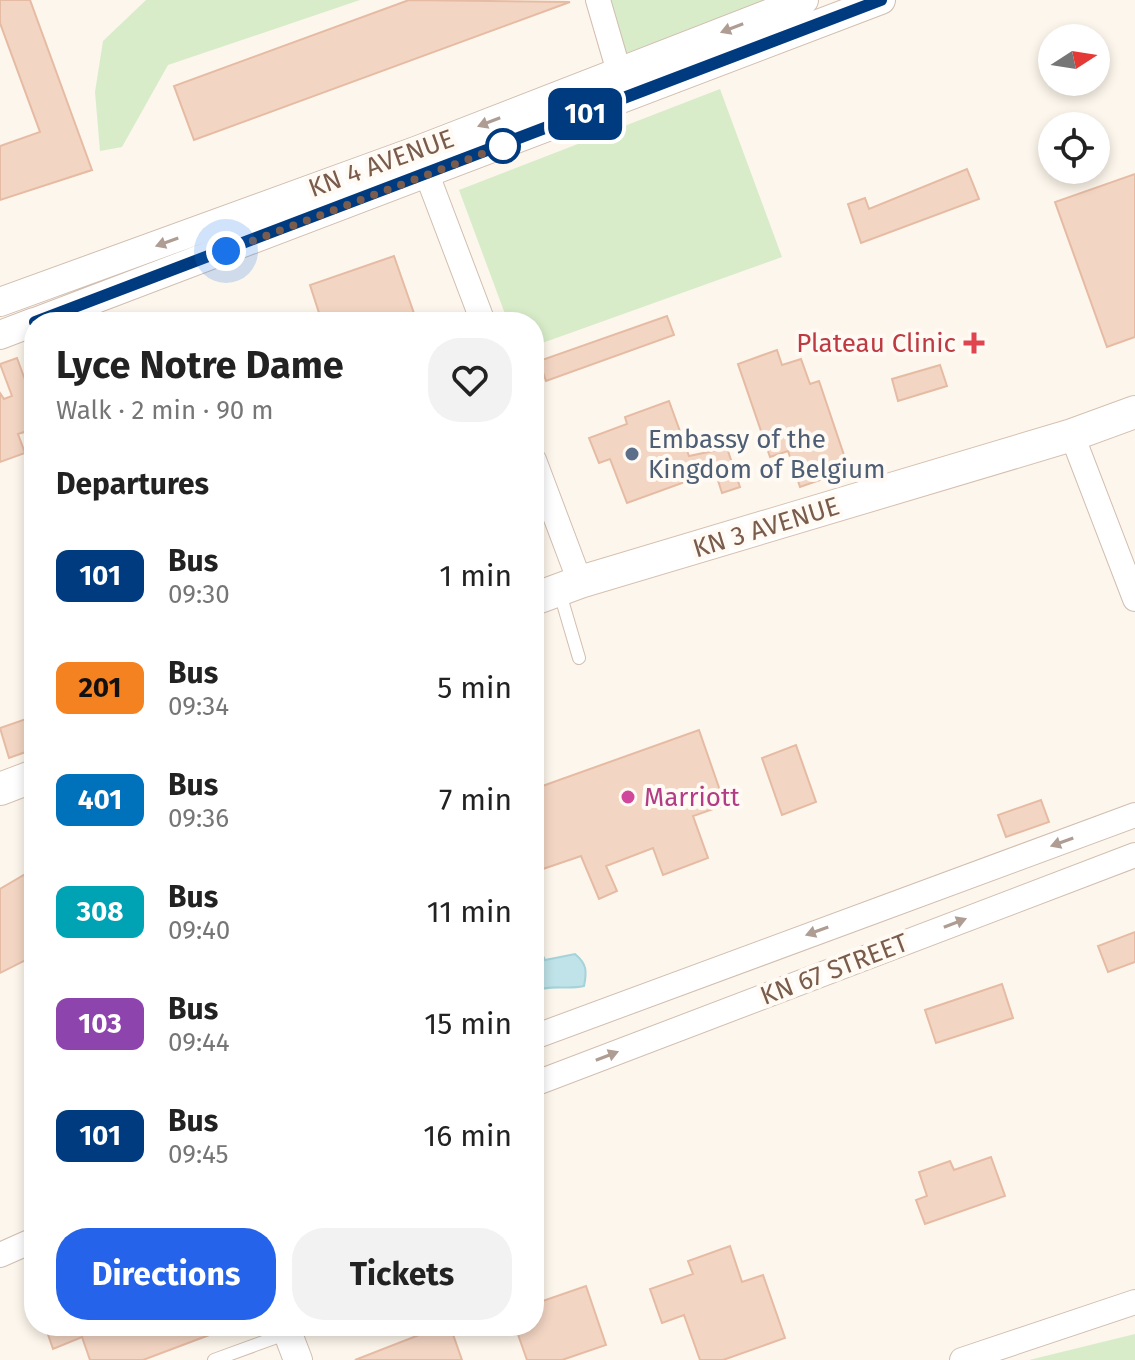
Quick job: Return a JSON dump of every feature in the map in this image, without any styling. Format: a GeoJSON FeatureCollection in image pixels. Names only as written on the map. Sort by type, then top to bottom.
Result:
{"type":"FeatureCollection","features":[{"type":"Feature","properties":{"kind":"main road","name":"KN 3 AVENUE"},"geometry":{"type":"LineString","coordinates":[[558,591],[1072,435],[1135,412]]}},
{"type":"Feature","properties":{"kind":"main road"},"geometry":{"type":"LineString","coordinates":[[0,789],[24,780]]}},
{"type":"Feature","properties":{"kind":"street"},"geometry":{"type":"LineString","coordinates":[[598,0],[619,72]]}},
{"type":"Feature","properties":{"kind":"street","name":"KN 4 AVENUE"},"geometry":{"type":"LineString","coordinates":[[61,312],[253,241],[619,72],[804,0]]}},
{"type":"Feature","properties":{"kind":"street","name":"KN 4 AVENUE"},"geometry":{"type":"LineString","coordinates":[[0,302],[244,213],[423,162],[881,0]]}},
{"type":"Feature","properties":{"kind":"street"},"geometry":{"type":"LineString","coordinates":[[423,162],[479,312]]}},
{"type":"Feature","properties":{"kind":"street"},"geometry":{"type":"LineString","coordinates":[[244,213],[253,241]]}},
{"type":"Feature","properties":{"kind":"street","name":"KN 4 AVENUE"},"geometry":{"type":"LineString","coordinates":[[0,335],[24,326]]}},
{"type":"Feature","properties":{"kind":"street"},"geometry":{"type":"LineString","coordinates":[[1072,435],[1135,599]]}},
{"type":"Feature","properties":{"kind":"street"},"geometry":{"type":"LineString","coordinates":[[544,515],[558,591]]}},
{"type":"Feature","properties":{"kind":"street","name":"KN 67 STREET"},"geometry":{"type":"LineString","coordinates":[[544,1033],[1135,815]]}},
{"type":"Feature","properties":{"kind":"street","name":"KN 67 STREET"},"geometry":{"type":"LineString","coordinates":[[544,1080],[1135,855]]}},
{"type":"Feature","properties":{"kind":"street"},"geometry":{"type":"LineString","coordinates":[[24,1244],[0,1255],[24,1249]]}},
{"type":"Feature","properties":{"kind":"street"},"geometry":{"type":"LineString","coordinates":[[962,1360],[1135,1302]]}},
{"type":"Feature","properties":{"kind":"street"},"geometry":{"type":"LineString","coordinates":[[289,1336],[298,1360]]}},
{"type":"Feature","properties":{"kind":"lane"},"geometry":{"type":"LineString","coordinates":[[558,591],[579,658]]}},
{"type":"Feature","properties":{"kind":"lane"},"geometry":{"type":"LineString","coordinates":[[214,1360],[270,1336]]}},
{"type":"Feature","properties":{"kind":"green space"},"geometry":{"type":"Polygon","coordinates":[[[146,0],[360,0],[168,65],[122,147],[100,151],[95,92],[103,41],[146,0]]]}},
{"type":"Feature","properties":{"kind":"green space"},"geometry":{"type":"Polygon","coordinates":[[[603,0],[762,0],[763,3],[621,55],[603,0]]]}},
{"type":"Feature","properties":{"kind":"green space"},"geometry":{"type":"Polygon","coordinates":[[[720,89],[782,257],[544,342],[544,312],[504,312],[459,190],[720,89]]]}},
{"type":"Feature","properties":{"kind":"green space"},"geometry":{"type":"Polygon","coordinates":[[[1135,1334],[1135,1360],[1029,1360],[1135,1334]]]}},
{"type":"Feature","properties":{"kind":"water"},"geometry":{"type":"Polygon","coordinates":[[[575,954],[582,961],[586,976],[584,986],[546,988],[544,958],[575,954]]]}},
{"type":"Feature","properties":{"kind":"building"},"geometry":{"type":"Polygon","coordinates":[[[0,0],[30,0],[92,170],[0,200],[0,146],[40,132],[0,23],[0,0]]]}},
{"type":"Feature","properties":{"kind":"building"},"geometry":{"type":"Polygon","coordinates":[[[409,0],[570,2],[194,140],[174,86],[409,0]]]}},
{"type":"Feature","properties":{"kind":"building"},"geometry":{"type":"Polygon","coordinates":[[[967,169],[979,199],[861,243],[848,204],[865,198],[869,209],[967,169]]]}},
{"type":"Feature","properties":{"kind":"building"},"geometry":{"type":"Polygon","coordinates":[[[1135,174],[1135,337],[1107,347],[1055,202],[1135,174]]]}},
{"type":"Feature","properties":{"kind":"building"},"geometry":{"type":"Polygon","coordinates":[[[394,256],[414,312],[319,312],[310,285],[394,256]]]}},
{"type":"Feature","properties":{"kind":"building"},"geometry":{"type":"Polygon","coordinates":[[[667,316],[674,335],[546,381],[544,359],[667,316]]]}},
{"type":"Feature","properties":{"kind":"building"},"geometry":{"type":"Polygon","coordinates":[[[777,350],[782,365],[801,359],[810,384],[819,381],[849,470],[800,487],[788,451],[770,457],[738,364],[777,350]]]}},
{"type":"Feature","properties":{"kind":"building"},"geometry":{"type":"Polygon","coordinates":[[[17,358],[24,377],[24,432],[18,434],[24,453],[0,462],[0,393],[4,399],[12,396],[0,364],[17,358]]]}},
{"type":"Feature","properties":{"kind":"building"},"geometry":{"type":"Polygon","coordinates":[[[940,365],[947,386],[898,401],[892,379],[940,365]]]}},
{"type":"Feature","properties":{"kind":"building","name":"Embassy of the Kingdom of Belgium"},"geometry":{"type":"Polygon","coordinates":[[[669,401],[689,456],[727,448],[740,487],[722,493],[715,471],[627,503],[610,459],[599,463],[589,438],[627,424],[625,417],[669,401]]]}},
{"type":"Feature","properties":{"kind":"building"},"geometry":{"type":"Polygon","coordinates":[[[24,720],[24,753],[9,758],[0,728],[24,720]]]}},
{"type":"Feature","properties":{"kind":"building","name":"Marriott"},"geometry":{"type":"Polygon","coordinates":[[[699,730],[725,805],[693,816],[708,858],[663,875],[653,848],[606,866],[617,891],[599,899],[581,856],[544,869],[544,785],[699,730]]]}},
{"type":"Feature","properties":{"kind":"building"},"geometry":{"type":"Polygon","coordinates":[[[796,745],[816,802],[782,815],[762,758],[796,745]]]}},
{"type":"Feature","properties":{"kind":"building"},"geometry":{"type":"Polygon","coordinates":[[[1041,800],[1049,822],[1006,837],[998,815],[1041,800]]]}},
{"type":"Feature","properties":{"kind":"building"},"geometry":{"type":"Polygon","coordinates":[[[24,875],[24,961],[0,973],[0,889],[24,875]]]}},
{"type":"Feature","properties":{"kind":"building"},"geometry":{"type":"Polygon","coordinates":[[[1135,932],[1135,962],[1108,972],[1098,946],[1135,932]]]}},
{"type":"Feature","properties":{"kind":"building"},"geometry":{"type":"Polygon","coordinates":[[[1002,984],[1013,1018],[936,1043],[925,1010],[1002,984]]]}},
{"type":"Feature","properties":{"kind":"building"},"geometry":{"type":"Polygon","coordinates":[[[991,1157],[1005,1196],[925,1224],[916,1200],[927,1196],[919,1172],[950,1161],[954,1170],[991,1157]]]}},
{"type":"Feature","properties":{"kind":"building"},"geometry":{"type":"Polygon","coordinates":[[[730,1246],[742,1282],[763,1275],[785,1338],[723,1360],[700,1360],[684,1315],[662,1323],[650,1289],[693,1274],[688,1261],[730,1246]]]}},
{"type":"Feature","properties":{"kind":"building"},"geometry":{"type":"Polygon","coordinates":[[[586,1286],[606,1345],[562,1360],[527,1360],[519,1336],[544,1336],[544,1301],[586,1286]]]}},
{"type":"Feature","properties":{"kind":"building"},"geometry":{"type":"Polygon","coordinates":[[[48,1336],[207,1336],[143,1360],[90,1360],[82,1337],[53,1349],[48,1336]]]}},
{"type":"Feature","properties":{"kind":"building"},"geometry":{"type":"Polygon","coordinates":[[[416,1336],[454,1336],[462,1360],[355,1360],[416,1336]]]}},
{"type":"Feature","properties":{"kind":"bus line","name":"101"},"geometry":{"type":"LineString","coordinates":[[62,312],[881,0]]}},
{"type":"Feature","properties":{"kind":"place","name":"Plateau Clinic"},"geometry":{"type":"Point","coordinates":[974,343]}},
{"type":"Feature","properties":{"kind":"place","name":"Embassy of the Kingdom of Belgium"},"geometry":{"type":"Point","coordinates":[632,454]}},
{"type":"Feature","properties":{"kind":"place","name":"Marriott"},"geometry":{"type":"Point","coordinates":[628,797]}},
{"type":"Feature","properties":{"kind":"route"},"geometry":{"type":"LineString","coordinates":[[226,251],[511,143],[503,146]]}}]}
